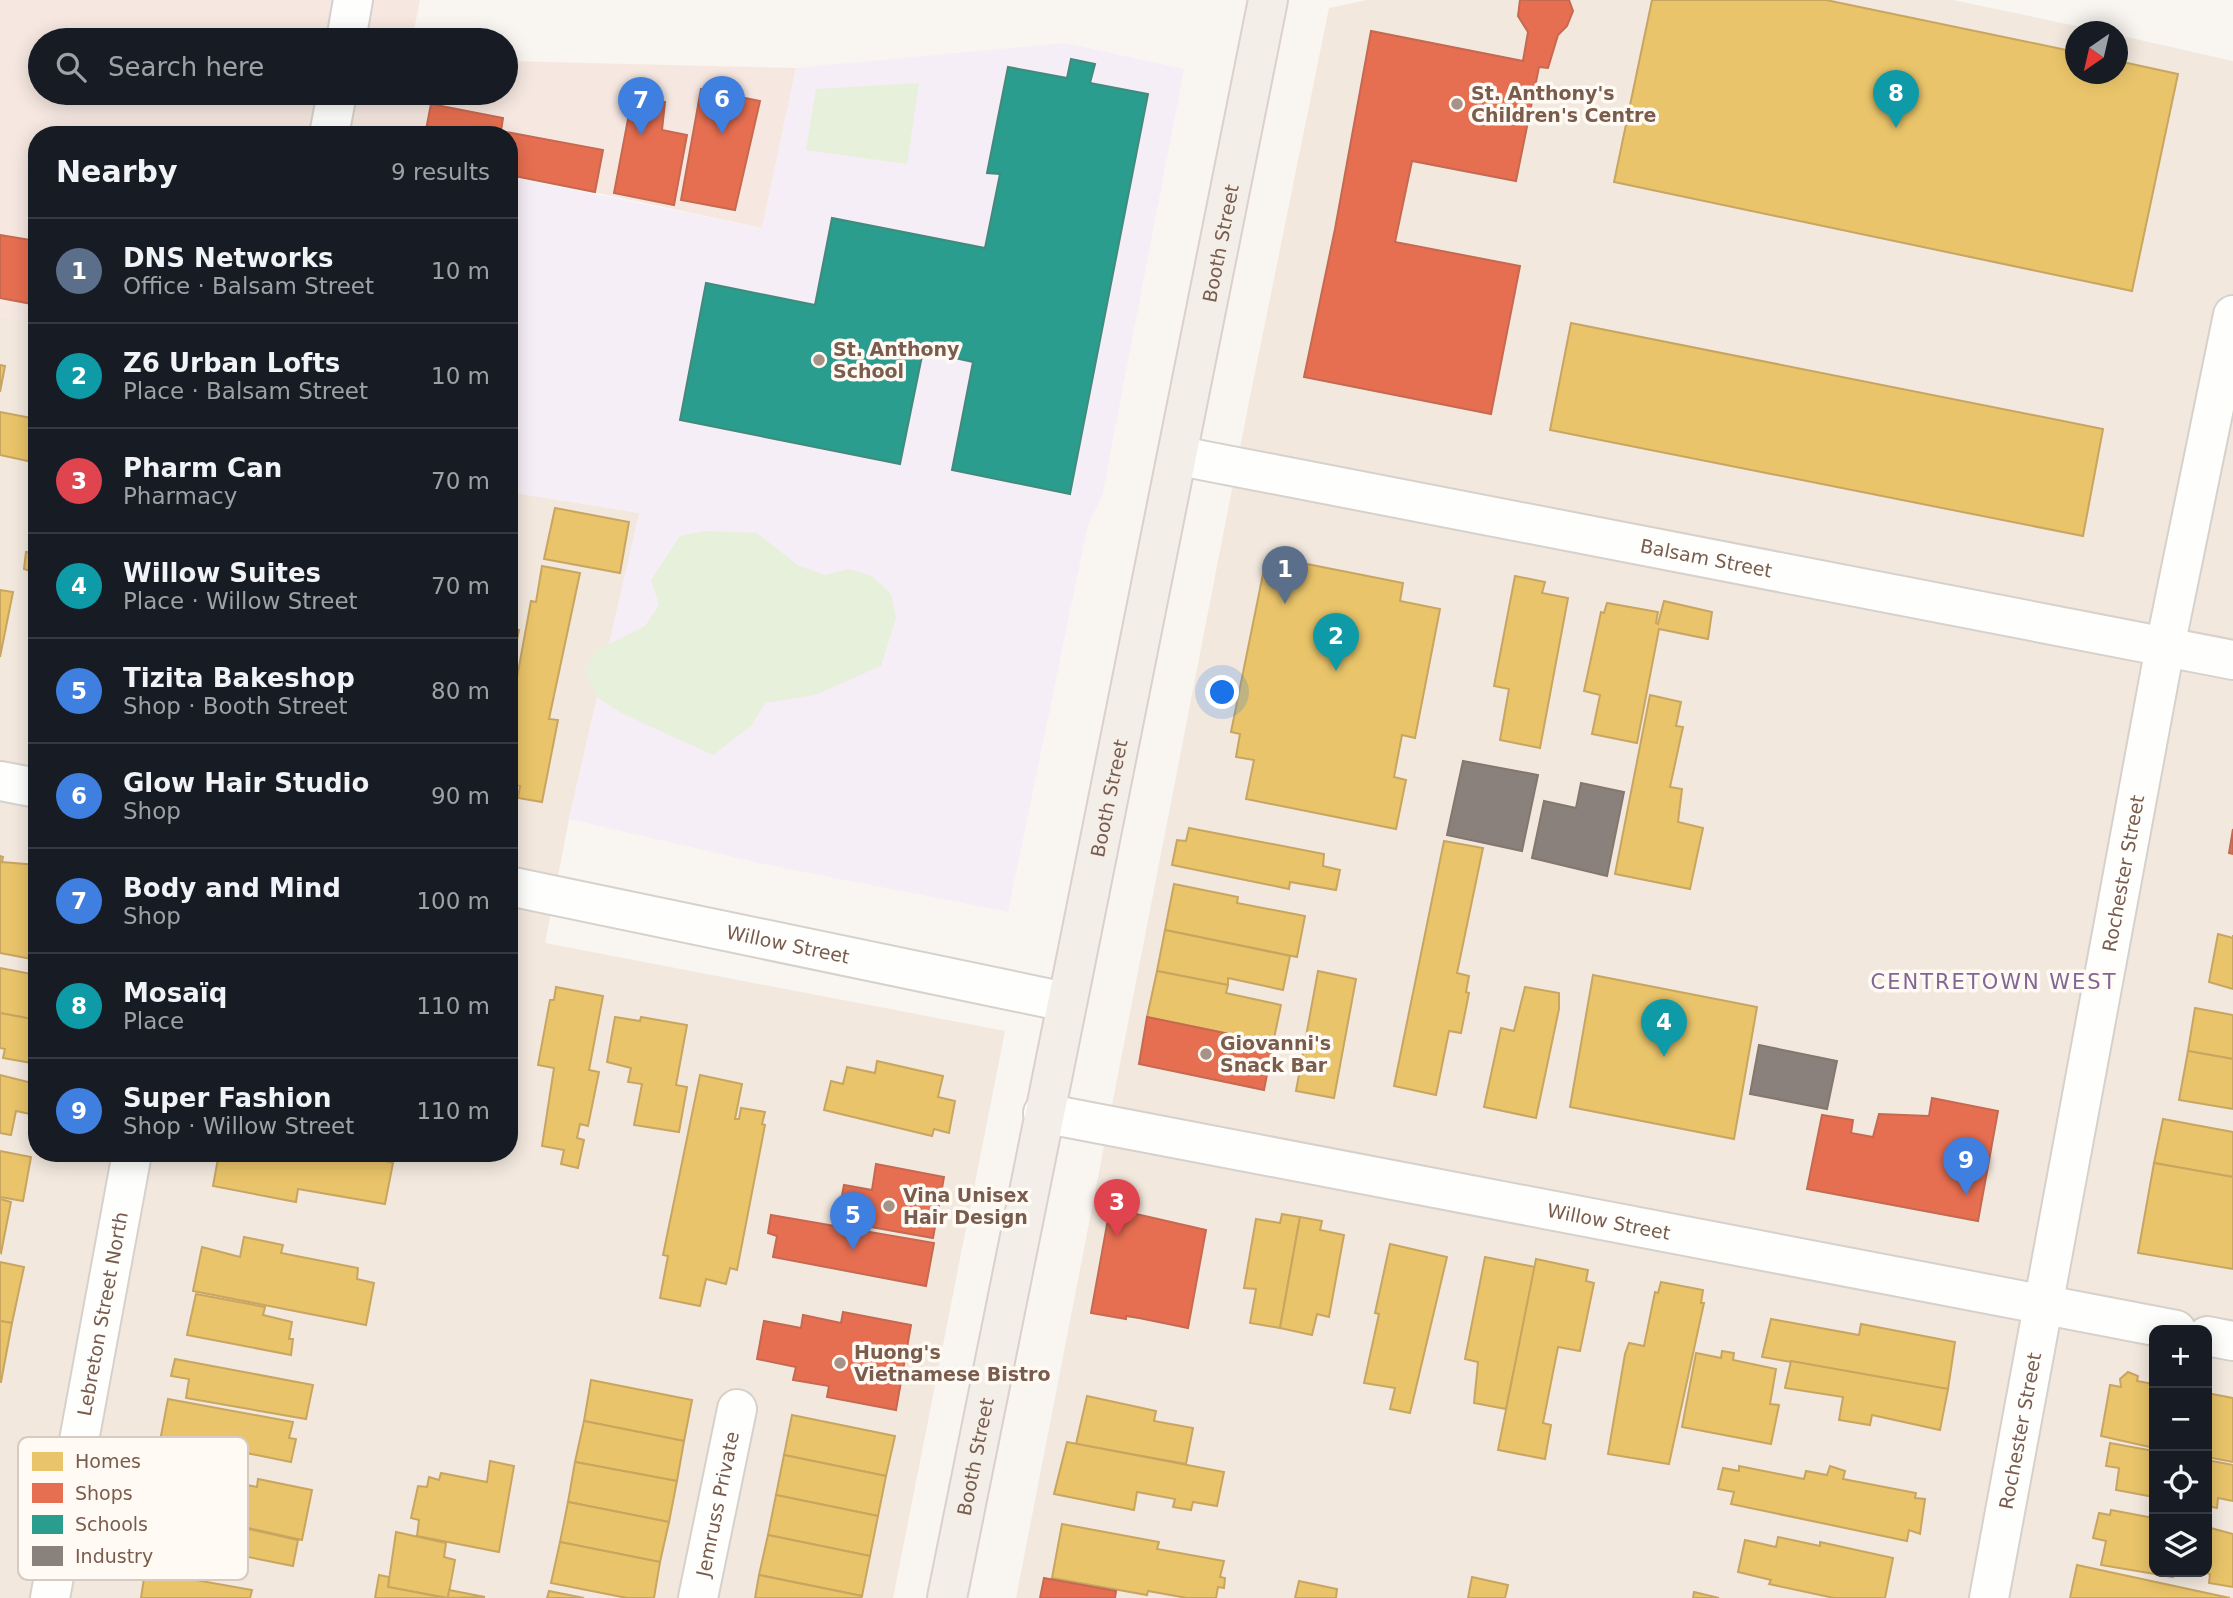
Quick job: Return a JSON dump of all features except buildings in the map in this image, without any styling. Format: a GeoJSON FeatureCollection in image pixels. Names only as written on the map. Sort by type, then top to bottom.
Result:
{"type":"FeatureCollection","features":[{"type":"Feature","properties":{"kind":"main road","name":"Booth Street"},"geometry":{"type":"LineString","coordinates":[[947,1598],[1043,1113],[1180,456],[1268,0]]}},
{"type":"Feature","properties":{"kind":"street"},"geometry":{"type":"LineString","coordinates":[[348,28],[353,0]]}},
{"type":"Feature","properties":{"kind":"street"},"geometry":{"type":"LineString","coordinates":[[331,126],[335,105]]}},
{"type":"Feature","properties":{"kind":"street","name":"Rochester Street"},"geometry":{"type":"LineString","coordinates":[[1989,1598],[2045,1308],[2165,647],[2233,315]]}},
{"type":"Feature","properties":{"kind":"street","name":"Balsam Street"},"geometry":{"type":"LineString","coordinates":[[1180,456],[2233,660]]}},
{"type":"Feature","properties":{"kind":"street"},"geometry":{"type":"LineString","coordinates":[[0,781],[28,786]]}},
{"type":"Feature","properties":{"kind":"street","name":"Willow Street"},"geometry":{"type":"LineString","coordinates":[[518,888],[1066,1002]]}},
{"type":"Feature","properties":{"kind":"street","name":"Willow Street"},"geometry":{"type":"LineString","coordinates":[[1043,1113],[2045,1308],[2149,1325]]}},
{"type":"Feature","properties":{"kind":"street","name":"Lebreton Street North"},"geometry":{"type":"LineString","coordinates":[[80,1437],[130,1162]]}},
{"type":"Feature","properties":{"kind":"street"},"geometry":{"type":"LineString","coordinates":[[2212,1337],[2233,1341]]}},
{"type":"Feature","properties":{"kind":"street","name":"Jemruss Private"},"geometry":{"type":"LineString","coordinates":[[698,1598],[737,1409]]}},
{"type":"Feature","properties":{"kind":"street","name":"Lebreton Street North"},"geometry":{"type":"LineString","coordinates":[[50,1598],[53,1580]]}},
{"type":"Feature","properties":{"kind":"shaded area"},"geometry":{"type":"Polygon","coordinates":[[[0,0],[420,0],[414,28],[28,28],[28,105],[518,105],[518,61],[796,68],[762,228],[518,176],[518,126],[28,126],[28,321],[0,316],[0,0]]]}},
{"type":"Feature","properties":{"kind":"shaded area"},"geometry":{"type":"Polygon","coordinates":[[[1367,0],[1953,0],[2065,24],[2065,84],[2128,84],[2128,37],[2233,61],[2233,1598],[1016,1598],[1249,402],[1329,8],[1367,0]]]}},
{"type":"Feature","properties":{"kind":"shaded area","name":"St. Anthony School"},"geometry":{"type":"Polygon","coordinates":[[[1065,43],[1184,69],[1102,497],[1088,524],[1008,912],[764,864],[569,819],[639,513],[518,493],[518,179],[762,228],[796,68],[1065,43]]]}},
{"type":"Feature","properties":{"kind":"shaded area"},"geometry":{"type":"Polygon","coordinates":[[[0,316],[28,321],[28,1162],[518,1162],[518,493],[640,513],[569,819],[545,943],[1005,1031],[893,1598],[0,1598],[0,316]]]}},
{"type":"Feature","properties":{"kind":"green space"},"geometry":{"type":"Polygon","coordinates":[[[919,83],[907,164],[806,150],[816,89],[919,83]]]}},
{"type":"Feature","properties":{"kind":"green space"},"geometry":{"type":"Polygon","coordinates":[[[705,531],[757,533],[799,566],[825,575],[849,569],[872,576],[891,594],[896,618],[881,666],[815,695],[765,703],[752,725],[713,755],[621,713],[598,698],[584,671],[599,649],[645,626],[659,605],[651,580],[680,536],[705,531]]]}},
{"type":"Feature","properties":{"kind":"place","name":"St. Anthony's Children's Centre"},"geometry":{"type":"Point","coordinates":[1457,104]}},
{"type":"Feature","properties":{"kind":"place","name":"Mosaïq"},"geometry":{"type":"Point","coordinates":[1896,128]}},
{"type":"Feature","properties":{"kind":"place","name":"Glow Hair Studio"},"geometry":{"type":"Point","coordinates":[722,134]}},
{"type":"Feature","properties":{"kind":"place","name":"Body and Mind"},"geometry":{"type":"Point","coordinates":[641,135]}},
{"type":"Feature","properties":{"kind":"place","name":"St. Anthony School"},"geometry":{"type":"Point","coordinates":[819,360]}},
{"type":"Feature","properties":{"kind":"place","name":"DNS Networks"},"geometry":{"type":"Point","coordinates":[1285,604]}},
{"type":"Feature","properties":{"kind":"place","name":"Z6 Urban Lofts"},"geometry":{"type":"Point","coordinates":[1336,671]}},
{"type":"Feature","properties":{"kind":"place","name":"Giovanni's Snack Bar"},"geometry":{"type":"Point","coordinates":[1206,1054]}},
{"type":"Feature","properties":{"kind":"place","name":"Willow Suites"},"geometry":{"type":"Point","coordinates":[1664,1057]}},
{"type":"Feature","properties":{"kind":"place","name":"Super Fashion"},"geometry":{"type":"Point","coordinates":[1966,1195]}},
{"type":"Feature","properties":{"kind":"place","name":"Vina Unisex Hair Design"},"geometry":{"type":"Point","coordinates":[889,1206]}},
{"type":"Feature","properties":{"kind":"place","name":"Pharm Can"},"geometry":{"type":"Point","coordinates":[1117,1237]}},
{"type":"Feature","properties":{"kind":"place","name":"Tizita Bakeshop"},"geometry":{"type":"Point","coordinates":[853,1250]}},
{"type":"Feature","properties":{"kind":"place","name":"Huong's Vietnamese Bistro"},"geometry":{"type":"Point","coordinates":[840,1363]}},
{"type":"Feature","properties":{"kind":"district","name":"CENTRETOWN WEST"},"geometry":{"type":"Point","coordinates":[1994,982]}}]}
